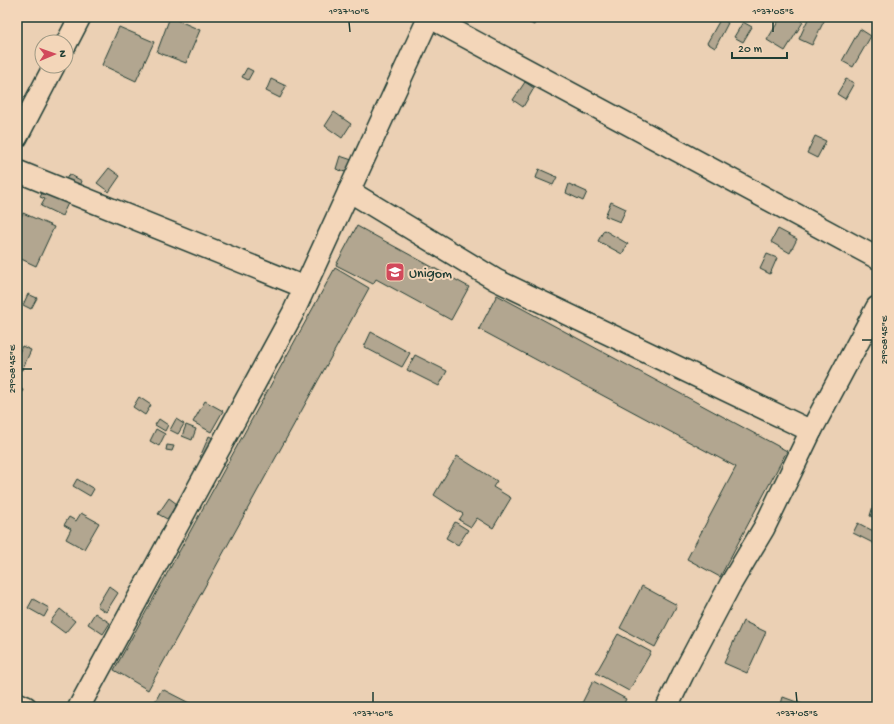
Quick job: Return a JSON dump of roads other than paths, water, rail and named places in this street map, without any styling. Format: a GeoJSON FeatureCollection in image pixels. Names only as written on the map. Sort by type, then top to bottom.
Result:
{"type":"FeatureCollection","features":[{"type":"Feature","properties":{"kind":"street"},"geometry":{"type":"LineString","coordinates":[[71,34],[80,17]]}},
{"type":"Feature","properties":{"kind":"street"},"geometry":{"type":"LineString","coordinates":[[79,707],[285,326],[429,17],[877,258]]}},
{"type":"Feature","properties":{"kind":"street"},"geometry":{"type":"LineString","coordinates":[[17,137],[50,74]]}},
{"type":"Feature","properties":{"kind":"street"},"geometry":{"type":"LineString","coordinates":[[17,172],[304,287]]}},
{"type":"Feature","properties":{"kind":"street"},"geometry":{"type":"LineString","coordinates":[[349,191],[496,280],[811,431]]}},
{"type":"Feature","properties":{"kind":"street"},"geometry":{"type":"LineString","coordinates":[[668,707],[683,674],[730,585],[764,528],[811,431],[877,307]]}},
{"type":"Feature","properties":{"kind":"street"},"geometry":{"type":"LineString","coordinates":[[17,703],[26,707]]}},
{"type":"Feature","properties":{"kind":"place","name":"Unigom"},"geometry":{"type":"Point","coordinates":[395,272]}}]}
